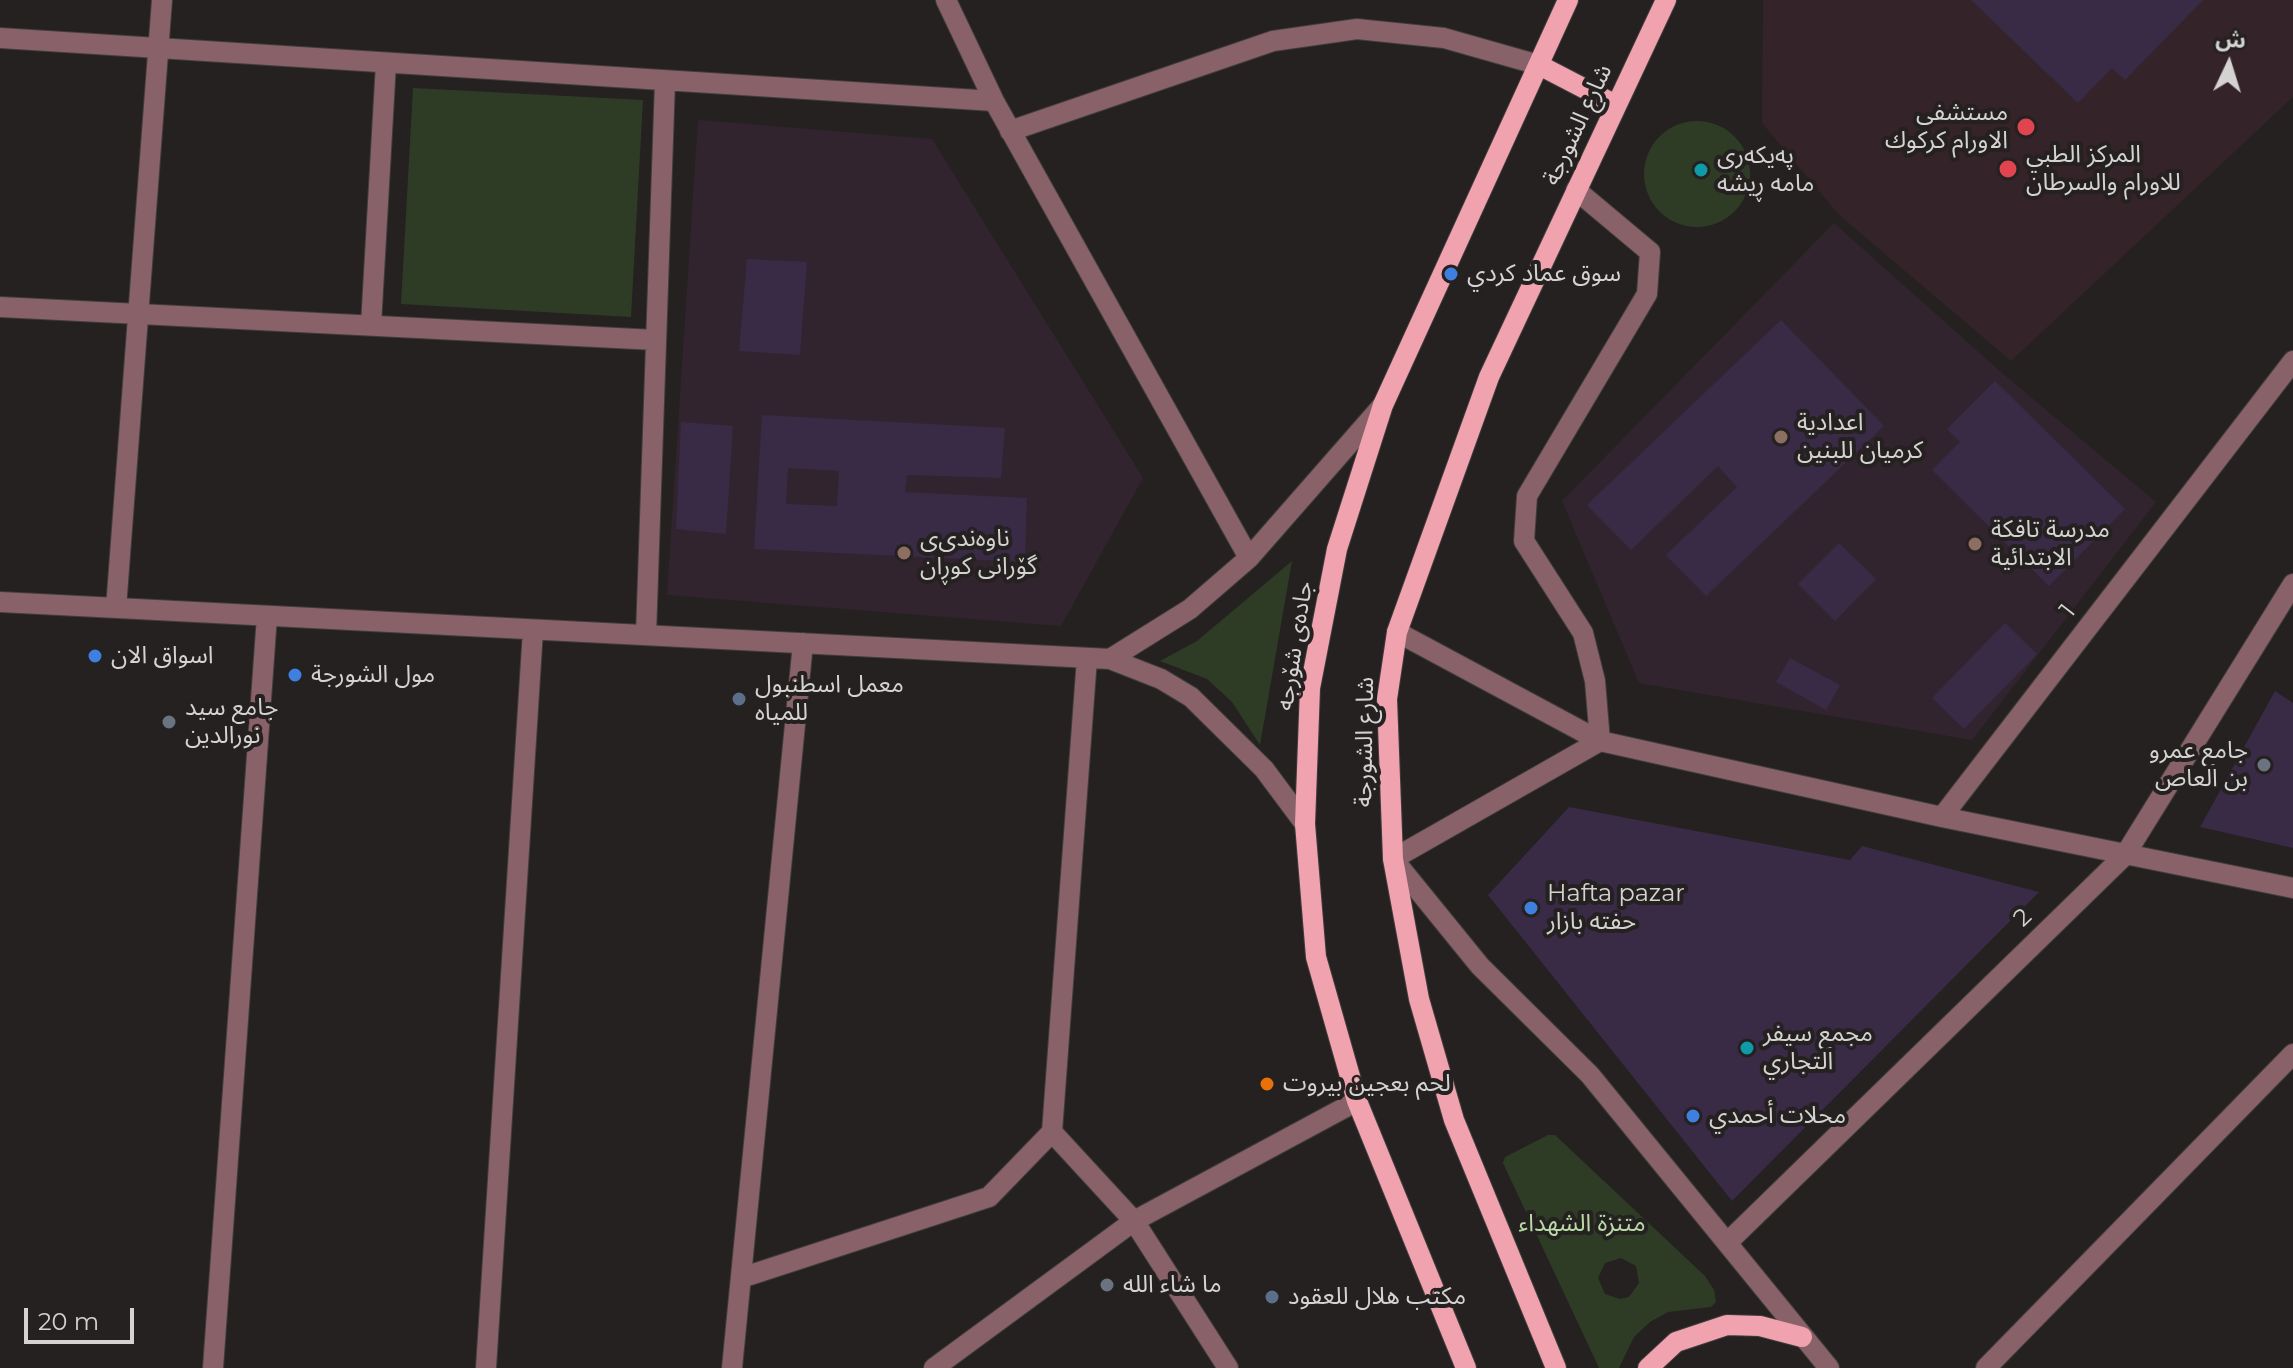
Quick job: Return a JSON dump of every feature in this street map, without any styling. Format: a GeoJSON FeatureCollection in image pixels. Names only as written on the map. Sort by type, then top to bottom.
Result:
{"type":"FeatureCollection","features":[{"type":"Feature","properties":{"kind":"main road","name":"جادەی شۆرجە"},"geometry":{"type":"LineString","coordinates":[[1466,1368],[1357,1101],[1316,957],[1305,824],[1313,672],[1337,549],[1383,405],[1568,0]]}},
{"type":"Feature","properties":{"kind":"main road","name":"شارع الشورجة"},"geometry":{"type":"LineString","coordinates":[[1556,1368],[1454,1120],[1419,999],[1393,859],[1387,699],[1397,632],[1489,377],[1666,0]]}},
{"type":"Feature","properties":{"kind":"main road"},"geometry":{"type":"LineString","coordinates":[[1539,65],[1616,105]]}},
{"type":"Feature","properties":{"kind":"main road"},"geometry":{"type":"LineString","coordinates":[[1648,1368],[1676,1342],[1727,1325],[1760,1326],[1802,1337]]}},
{"type":"Feature","properties":{"kind":"street"},"geometry":{"type":"LineString","coordinates":[[116,608],[162,0]]}},
{"type":"Feature","properties":{"kind":"street"},"geometry":{"type":"LineString","coordinates":[[946,0],[1010,131],[1249,558]]}},
{"type":"Feature","properties":{"kind":"street"},"geometry":{"type":"LineString","coordinates":[[1010,131],[1273,41],[1357,29],[1444,38],[1539,65]]}},
{"type":"Feature","properties":{"kind":"street"},"geometry":{"type":"LineString","coordinates":[[0,38],[994,101]]}},
{"type":"Feature","properties":{"kind":"street"},"geometry":{"type":"LineString","coordinates":[[371,325],[386,63]]}},
{"type":"Feature","properties":{"kind":"street"},"geometry":{"type":"LineString","coordinates":[[646,635],[665,81]]}},
{"type":"Feature","properties":{"kind":"street"},"geometry":{"type":"LineString","coordinates":[[1576,190],[1650,252],[1647,294],[1527,496],[1524,541],[1583,633],[1595,681],[1600,741]]}},
{"type":"Feature","properties":{"kind":"street"},"geometry":{"type":"LineString","coordinates":[[0,307],[656,340]]}},
{"type":"Feature","properties":{"kind":"street","name":"1"},"geometry":{"type":"LineString","coordinates":[[1942,817],[2293,361]]}},
{"type":"Feature","properties":{"kind":"street"},"geometry":{"type":"LineString","coordinates":[[1110,659],[1190,609],[1249,558],[1383,405]]}},
{"type":"Feature","properties":{"kind":"street","name":"2"},"geometry":{"type":"LineString","coordinates":[[1729,1241],[2125,855],[2293,584]]}},
{"type":"Feature","properties":{"kind":"street"},"geometry":{"type":"LineString","coordinates":[[0,602],[1110,659],[1161,679],[1191,697],[1264,769],[1305,824]]}},
{"type":"Feature","properties":{"kind":"street"},"geometry":{"type":"LineString","coordinates":[[213,1368],[267,616]]}},
{"type":"Feature","properties":{"kind":"street"},"geometry":{"type":"LineString","coordinates":[[486,1368],[533,630]]}},
{"type":"Feature","properties":{"kind":"street"},"geometry":{"type":"LineString","coordinates":[[1397,632],[1600,741],[1942,817],[2293,888]]}},
{"type":"Feature","properties":{"kind":"street"},"geometry":{"type":"LineString","coordinates":[[732,1368],[803,643]]}},
{"type":"Feature","properties":{"kind":"street"},"geometry":{"type":"LineString","coordinates":[[741,1278],[989,1197],[1052,1132],[1087,658]]}},
{"type":"Feature","properties":{"kind":"street"},"geometry":{"type":"LineString","coordinates":[[1600,741],[1393,859],[1480,966],[1590,1075],[1729,1241],[1829,1368]]}},
{"type":"Feature","properties":{"kind":"street"},"geometry":{"type":"LineString","coordinates":[[1986,1368],[2293,1054]]}},
{"type":"Feature","properties":{"kind":"street"},"geometry":{"type":"LineString","coordinates":[[934,1368],[1134,1221],[1357,1101]]}},
{"type":"Feature","properties":{"kind":"street"},"geometry":{"type":"LineString","coordinates":[[1052,1132],[1134,1221],[1228,1368]]}},
{"type":"Feature","properties":{"kind":"shaded area","name":"المركز الطبي للاورام والسرطان"},"geometry":{"type":"Polygon","coordinates":[[[1763,0],[2293,0],[2293,97],[2011,361],[1839,215],[1762,123],[1763,0]]]}},
{"type":"Feature","properties":{"kind":"shaded area"},"geometry":{"type":"Polygon","coordinates":[[[698,120],[932,139],[1143,478],[1061,626],[667,595],[698,120]]]}},
{"type":"Feature","properties":{"kind":"shaded area"},"geometry":{"type":"Polygon","coordinates":[[[1834,223],[2002,373],[2156,502],[1972,740],[1639,683],[1562,501],[1834,223]]]}},
{"type":"Feature","properties":{"kind":"green space"},"geometry":{"type":"Polygon","coordinates":[[[413,88],[643,100],[631,317],[401,304],[413,88]]]}},
{"type":"Feature","properties":{"kind":"green space"},"geometry":{"type":"Polygon","coordinates":[[[1697,121],[1717,125],[1734,137],[1746,154],[1750,174],[1746,194],[1734,211],[1717,223],[1697,227],[1677,223],[1660,211],[1648,194],[1644,174],[1648,154],[1660,137],[1677,125],[1697,121]]]}},
{"type":"Feature","properties":{"kind":"green space"},"geometry":{"type":"Polygon","coordinates":[[[1292,561],[1260,745],[1232,702],[1207,679],[1160,661],[1197,641],[1292,561]]]}},
{"type":"Feature","properties":{"kind":"green space","name":"متنزة الشهداء"},"geometry":{"type":"Polygon","coordinates":[[[1548,1135],[1555,1135],[1705,1276],[1714,1290],[1716,1302],[1711,1307],[1668,1312],[1650,1322],[1634,1337],[1619,1368],[1599,1368],[1503,1163],[1505,1157],[1548,1135]],[[1621,1258],[1605,1263],[1598,1278],[1605,1294],[1620,1299],[1629,1297],[1639,1283],[1636,1266],[1621,1258]]]}},
{"type":"Feature","properties":{"kind":"building"},"geometry":{"type":"Polygon","coordinates":[[[1971,0],[2203,0],[2125,80],[2112,68],[2078,103],[1971,0]]]}},
{"type":"Feature","properties":{"kind":"building"},"geometry":{"type":"Polygon","coordinates":[[[747,259],[807,262],[800,355],[739,351],[747,259]]]}},
{"type":"Feature","properties":{"kind":"building"},"geometry":{"type":"Polygon","coordinates":[[[1781,320],[1884,426],[1706,596],[1666,555],[1737,487],[1718,466],[1631,550],[1587,505],[1781,320]]]}},
{"type":"Feature","properties":{"kind":"building"},"geometry":{"type":"Polygon","coordinates":[[[1995,381],[2125,509],[2049,586],[1932,470],[1960,442],[1947,429],[1995,381]]]}},
{"type":"Feature","properties":{"kind":"building"},"geometry":{"type":"Polygon","coordinates":[[[762,415],[1005,428],[1001,478],[907,475],[905,492],[1027,498],[1025,562],[754,549],[762,415]],[[788,468],[786,504],[837,506],[839,471],[788,468]]]}},
{"type":"Feature","properties":{"kind":"building"},"geometry":{"type":"Polygon","coordinates":[[[681,422],[733,426],[726,534],[676,529],[681,422]]]}},
{"type":"Feature","properties":{"kind":"building"},"geometry":{"type":"Polygon","coordinates":[[[1839,543],[1876,579],[1835,621],[1798,584],[1839,543]]]}},
{"type":"Feature","properties":{"kind":"building"},"geometry":{"type":"Polygon","coordinates":[[[2005,623],[2037,654],[1964,729],[1932,698],[2005,623]]]}},
{"type":"Feature","properties":{"kind":"building"},"geometry":{"type":"Polygon","coordinates":[[[1790,658],[1840,685],[1826,710],[1776,682],[1790,658]]]}},
{"type":"Feature","properties":{"kind":"building","name":"جامع عمرو بن العاص"},"geometry":{"type":"Polygon","coordinates":[[[2275,691],[2293,703],[2293,848],[2200,827],[2275,691]]]}},
{"type":"Feature","properties":{"kind":"building","name":"مجمع سيفر التجاري"},"geometry":{"type":"Polygon","coordinates":[[[1569,807],[1850,860],[1862,846],[2039,892],[1732,1201],[1488,895],[1569,807]]]}},
{"type":"Feature","properties":{"kind":"place","name":"مستشفى الاورام كركوك"},"geometry":{"type":"Point","coordinates":[2026,127]}},
{"type":"Feature","properties":{"kind":"place","name":"المركز الطبي للاورام والسرطان"},"geometry":{"type":"Point","coordinates":[2008,169]}},
{"type":"Feature","properties":{"kind":"place","name":"پەیکەری مامە ڕیشە"},"geometry":{"type":"Point","coordinates":[1701,170]}},
{"type":"Feature","properties":{"kind":"place","name":"سوق عماد کردي"},"geometry":{"type":"Point","coordinates":[1451,274]}},
{"type":"Feature","properties":{"kind":"place","name":"اعدادية كرميان للبنين"},"geometry":{"type":"Point","coordinates":[1781,437]}},
{"type":"Feature","properties":{"kind":"place","name":"مدرسة تافكة الابتدائية"},"geometry":{"type":"Point","coordinates":[1975,544]}},
{"type":"Feature","properties":{"kind":"place","name":"ناوەندی‌ی گۆرانی کوڕان"},"geometry":{"type":"Point","coordinates":[904,553]}},
{"type":"Feature","properties":{"kind":"place","name":"اسواق الان"},"geometry":{"type":"Point","coordinates":[95,656]}},
{"type":"Feature","properties":{"kind":"place","name":"مول الشورجة"},"geometry":{"type":"Point","coordinates":[295,675]}},
{"type":"Feature","properties":{"kind":"place","name":"معمل اسطنبول للمياه"},"geometry":{"type":"Point","coordinates":[739,699]}},
{"type":"Feature","properties":{"kind":"place","name":"جامع سيد نورالدين"},"geometry":{"type":"Point","coordinates":[169,722]}},
{"type":"Feature","properties":{"kind":"place","name":"جامع عمرو بن العاص"},"geometry":{"type":"Point","coordinates":[2264,765]}},
{"type":"Feature","properties":{"kind":"place","name":"Hafta pazar حفته بازار"},"geometry":{"type":"Point","coordinates":[1531,908]}},
{"type":"Feature","properties":{"kind":"place","name":"مجمع سيفر التجاري"},"geometry":{"type":"Point","coordinates":[1747,1048]}},
{"type":"Feature","properties":{"kind":"place","name":"لحم بعجين بيروت"},"geometry":{"type":"Point","coordinates":[1267,1084]}},
{"type":"Feature","properties":{"kind":"place","name":"محلات أحمدي"},"geometry":{"type":"Point","coordinates":[1693,1116]}},
{"type":"Feature","properties":{"kind":"place","name":"ما شاء الله"},"geometry":{"type":"Point","coordinates":[1107,1285]}},
{"type":"Feature","properties":{"kind":"place","name":"مكتب هلال للعقود"},"geometry":{"type":"Point","coordinates":[1272,1297]}}]}
